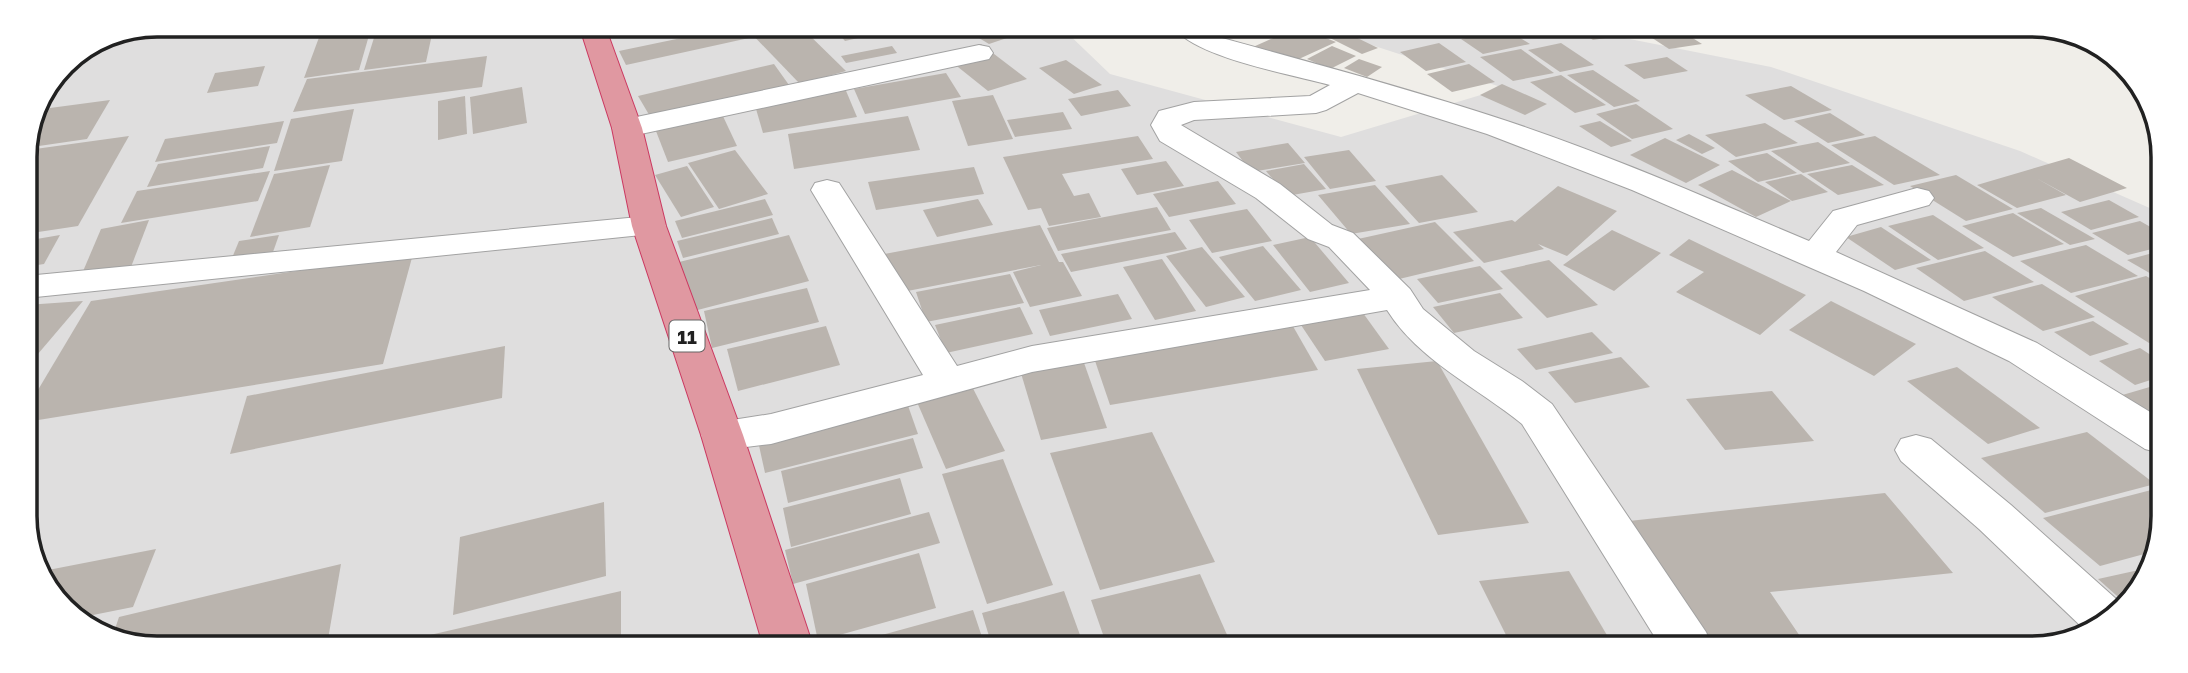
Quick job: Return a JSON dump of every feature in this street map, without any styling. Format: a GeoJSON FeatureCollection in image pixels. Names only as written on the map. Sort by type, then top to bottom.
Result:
{"type":"FeatureCollection","features":[{"type":"Feature","properties":{"kind":"highway","name":"11"},"geometry":{"type":"LineString","coordinates":[[596,37],[627,128],[649,226],[722,435],[785,636]]}},
{"type":"Feature","properties":{"kind":"street"},"geometry":{"type":"LineString","coordinates":[[1202,37],[1212,44],[1355,83],[1498,128],[1632,178],[1815,256],[2023,352],[2151,432]]}},
{"type":"Feature","properties":{"kind":"street"},"geometry":{"type":"LineString","coordinates":[[627,128],[979,53]]}},
{"type":"Feature","properties":{"kind":"street"},"geometry":{"type":"LineString","coordinates":[[1355,83],[1315,104],[1194,111],[1170,117],[1166,125],[1171,134],[1268,191],[1320,232],[1341,240],[1397,297],[1410,317],[1436,341],[1537,414],[1680,636]]}},
{"type":"Feature","properties":{"kind":"street"},"geometry":{"type":"LineString","coordinates":[[827,190],[946,380]]}},
{"type":"Feature","properties":{"kind":"street"},"geometry":{"type":"LineString","coordinates":[[1815,256],[1845,218],[1917,198]]}},
{"type":"Feature","properties":{"kind":"street"},"geometry":{"type":"LineString","coordinates":[[37,286],[649,226]]}},
{"type":"Feature","properties":{"kind":"street"},"geometry":{"type":"LineString","coordinates":[[722,435],[771,429],[1032,359],[1397,297]]}},
{"type":"Feature","properties":{"kind":"street"},"geometry":{"type":"LineString","coordinates":[[1916,450],[1995,517],[2100,614]]}},
{"type":"Feature","properties":{"kind":"shaded area"},"geometry":{"type":"Polygon","coordinates":[[[1071,37],[1110,74],[1341,137],[1504,88],[1347,37],[1619,37],[1771,67],[2020,151],[2151,209],[2151,516],[2147,547],[2131,583],[2110,606],[2077,627],[2055,634],[157,636],[111,627],[84,611],[72,601],[53,576],[39,540],[37,149],[41,126],[49,104],[62,84],[78,67],[97,53],[118,43],[141,38],[1071,37]]]}},
{"type":"Feature","properties":{"kind":"building"},"geometry":{"type":"Polygon","coordinates":[[[172,37],[128,41],[141,38],[172,37]]]}},
{"type":"Feature","properties":{"kind":"building"},"geometry":{"type":"Polygon","coordinates":[[[319,37],[369,37],[359,70],[304,78],[319,37]]]}},
{"type":"Feature","properties":{"kind":"building"},"geometry":{"type":"Polygon","coordinates":[[[374,37],[431,37],[426,62],[364,70],[374,37]]]}},
{"type":"Feature","properties":{"kind":"building"},"geometry":{"type":"Polygon","coordinates":[[[686,37],[749,38],[626,65],[619,51],[686,37]]]}},
{"type":"Feature","properties":{"kind":"building"},"geometry":{"type":"Polygon","coordinates":[[[755,37],[811,37],[846,71],[800,84],[755,37]]]}},
{"type":"Feature","properties":{"kind":"building"},"geometry":{"type":"Polygon","coordinates":[[[842,37],[862,37],[845,41],[842,37]]]}},
{"type":"Feature","properties":{"kind":"building"},"geometry":{"type":"Polygon","coordinates":[[[977,37],[1010,37],[989,44],[977,37]]]}},
{"type":"Feature","properties":{"kind":"building"},"geometry":{"type":"Polygon","coordinates":[[[1276,37],[1323,37],[1336,42],[1288,64],[1253,47],[1276,37]]]}},
{"type":"Feature","properties":{"kind":"building"},"geometry":{"type":"Polygon","coordinates":[[[1328,37],[1355,37],[1378,48],[1362,54],[1328,37]]]}},
{"type":"Feature","properties":{"kind":"building"},"geometry":{"type":"Polygon","coordinates":[[[1518,37],[1530,44],[1483,54],[1461,39],[1518,37]]]}},
{"type":"Feature","properties":{"kind":"building"},"geometry":{"type":"Polygon","coordinates":[[[1588,37],[1612,37],[1593,40],[1588,37]]]}},
{"type":"Feature","properties":{"kind":"building"},"geometry":{"type":"Polygon","coordinates":[[[1651,37],[1691,37],[1702,44],[1669,49],[1651,37]]]}},
{"type":"Feature","properties":{"kind":"building"},"geometry":{"type":"Polygon","coordinates":[[[1439,43],[1466,62],[1426,71],[1400,52],[1439,43]]]}},
{"type":"Feature","properties":{"kind":"building"},"geometry":{"type":"Polygon","coordinates":[[[1561,43],[1594,65],[1560,72],[1528,50],[1561,43]]]}},
{"type":"Feature","properties":{"kind":"building"},"geometry":{"type":"Polygon","coordinates":[[[981,44],[1027,79],[988,91],[943,55],[981,44]]]}},
{"type":"Feature","properties":{"kind":"building"},"geometry":{"type":"Polygon","coordinates":[[[892,46],[897,53],[846,63],[841,56],[892,46]]]}},
{"type":"Feature","properties":{"kind":"building"},"geometry":{"type":"Polygon","coordinates":[[[1332,46],[1356,56],[1330,69],[1307,59],[1332,46]]]}},
{"type":"Feature","properties":{"kind":"building"},"geometry":{"type":"Polygon","coordinates":[[[1521,49],[1554,73],[1513,81],[1480,57],[1521,49]]]}},
{"type":"Feature","properties":{"kind":"building"},"geometry":{"type":"Polygon","coordinates":[[[487,56],[482,87],[293,112],[307,79],[487,56]]]}},
{"type":"Feature","properties":{"kind":"building"},"geometry":{"type":"Polygon","coordinates":[[[1667,57],[1688,71],[1644,79],[1624,65],[1667,57]]]}},
{"type":"Feature","properties":{"kind":"building"},"geometry":{"type":"Polygon","coordinates":[[[1359,59],[1382,67],[1367,77],[1344,68],[1359,59]]]}},
{"type":"Feature","properties":{"kind":"building"},"geometry":{"type":"Polygon","coordinates":[[[1066,60],[1102,85],[1074,94],[1039,68],[1066,60]]]}},
{"type":"Feature","properties":{"kind":"building"},"geometry":{"type":"Polygon","coordinates":[[[774,64],[789,85],[651,118],[638,96],[774,64]]]}},
{"type":"Feature","properties":{"kind":"building"},"geometry":{"type":"Polygon","coordinates":[[[1469,64],[1495,82],[1452,92],[1427,74],[1469,64]]]}},
{"type":"Feature","properties":{"kind":"building"},"geometry":{"type":"Polygon","coordinates":[[[265,66],[258,86],[207,93],[215,73],[265,66]]]}},
{"type":"Feature","properties":{"kind":"building"},"geometry":{"type":"Polygon","coordinates":[[[1593,70],[1640,101],[1614,107],[1567,75],[1593,70]]]}},
{"type":"Feature","properties":{"kind":"building"},"geometry":{"type":"Polygon","coordinates":[[[946,73],[961,97],[865,114],[854,89],[946,73]]]}},
{"type":"Feature","properties":{"kind":"building"},"geometry":{"type":"Polygon","coordinates":[[[1561,75],[1606,105],[1575,113],[1530,82],[1561,75]]]}},
{"type":"Feature","properties":{"kind":"building"},"geometry":{"type":"Polygon","coordinates":[[[1502,84],[1547,104],[1525,115],[1480,95],[1502,84]]]}},
{"type":"Feature","properties":{"kind":"building"},"geometry":{"type":"Polygon","coordinates":[[[844,86],[857,117],[763,133],[754,102],[844,86]]]}},
{"type":"Feature","properties":{"kind":"building"},"geometry":{"type":"Polygon","coordinates":[[[1791,86],[1832,110],[1784,120],[1745,95],[1791,86]]]}},
{"type":"Feature","properties":{"kind":"building"},"geometry":{"type":"Polygon","coordinates":[[[522,87],[527,123],[473,134],[470,97],[522,87]]]}},
{"type":"Feature","properties":{"kind":"building"},"geometry":{"type":"Polygon","coordinates":[[[1118,90],[1131,106],[1081,116],[1068,99],[1118,90]]]}},
{"type":"Feature","properties":{"kind":"building"},"geometry":{"type":"Polygon","coordinates":[[[993,95],[1013,139],[968,146],[952,101],[993,95]]]}},
{"type":"Feature","properties":{"kind":"building"},"geometry":{"type":"Polygon","coordinates":[[[465,96],[467,134],[438,140],[438,101],[465,96]]]}},
{"type":"Feature","properties":{"kind":"building"},"geometry":{"type":"Polygon","coordinates":[[[110,100],[87,139],[37,146],[41,126],[50,108],[110,100]]]}},
{"type":"Feature","properties":{"kind":"building"},"geometry":{"type":"Polygon","coordinates":[[[1636,104],[1673,129],[1632,139],[1596,114],[1636,104]]]}},
{"type":"Feature","properties":{"kind":"building"},"geometry":{"type":"Polygon","coordinates":[[[354,109],[342,161],[274,171],[291,119],[354,109]]]}},
{"type":"Feature","properties":{"kind":"building"},"geometry":{"type":"Polygon","coordinates":[[[721,112],[737,146],[668,162],[654,126],[721,112]]]}},
{"type":"Feature","properties":{"kind":"building"},"geometry":{"type":"Polygon","coordinates":[[[1063,112],[1072,129],[1015,137],[1007,120],[1063,112]]]}},
{"type":"Feature","properties":{"kind":"building"},"geometry":{"type":"Polygon","coordinates":[[[1830,113],[1865,135],[1828,143],[1794,121],[1830,113]]]}},
{"type":"Feature","properties":{"kind":"building"},"geometry":{"type":"Polygon","coordinates":[[[908,116],[920,150],[794,169],[788,134],[908,116]]]}},
{"type":"Feature","properties":{"kind":"building"},"geometry":{"type":"Polygon","coordinates":[[[284,121],[277,143],[155,162],[165,139],[284,121]]]}},
{"type":"Feature","properties":{"kind":"building"},"geometry":{"type":"Polygon","coordinates":[[[1600,121],[1632,141],[1611,147],[1579,126],[1600,121]]]}},
{"type":"Feature","properties":{"kind":"building"},"geometry":{"type":"Polygon","coordinates":[[[1765,123],[1798,143],[1736,157],[1705,135],[1765,123]]]}},
{"type":"Feature","properties":{"kind":"building"},"geometry":{"type":"Polygon","coordinates":[[[1689,134],[1715,148],[1702,154],[1676,140],[1689,134]]]}},
{"type":"Feature","properties":{"kind":"building"},"geometry":{"type":"Polygon","coordinates":[[[129,136],[78,226],[37,232],[37,149],[129,136]]]}},
{"type":"Feature","properties":{"kind":"building"},"geometry":{"type":"Polygon","coordinates":[[[1138,136],[1153,159],[1062,174],[1074,196],[1089,193],[1101,217],[1049,226],[1041,208],[1028,210],[1003,157],[1138,136]]]}},
{"type":"Feature","properties":{"kind":"building"},"geometry":{"type":"Polygon","coordinates":[[[1875,136],[1940,175],[1894,185],[1831,145],[1875,136]]]}},
{"type":"Feature","properties":{"kind":"building"},"geometry":{"type":"Polygon","coordinates":[[[1665,138],[1720,165],[1686,183],[1630,155],[1665,138]]]}},
{"type":"Feature","properties":{"kind":"building"},"geometry":{"type":"Polygon","coordinates":[[[1818,142],[1850,163],[1803,173],[1771,151],[1818,142]]]}},
{"type":"Feature","properties":{"kind":"building"},"geometry":{"type":"Polygon","coordinates":[[[1288,143],[1305,163],[1251,172],[1236,152],[1288,143]]]}},
{"type":"Feature","properties":{"kind":"building"},"geometry":{"type":"Polygon","coordinates":[[[270,146],[263,168],[147,187],[158,164],[270,146]]]}},
{"type":"Feature","properties":{"kind":"building"},"geometry":{"type":"Polygon","coordinates":[[[735,150],[768,194],[719,209],[688,163],[735,150]]]}},
{"type":"Feature","properties":{"kind":"building"},"geometry":{"type":"Polygon","coordinates":[[[1349,150],[1376,181],[1330,189],[1304,157],[1349,150]]]}},
{"type":"Feature","properties":{"kind":"building"},"geometry":{"type":"Polygon","coordinates":[[[1767,153],[1797,173],[1758,182],[1728,161],[1767,153]]]}},
{"type":"Feature","properties":{"kind":"building"},"geometry":{"type":"Polygon","coordinates":[[[2069,158],[2127,188],[2080,202],[2036,178],[2066,195],[2017,208],[1977,185],[2069,158]]]}},
{"type":"Feature","properties":{"kind":"building"},"geometry":{"type":"Polygon","coordinates":[[[1166,161],[1184,186],[1137,195],[1121,169],[1166,161]]]}},
{"type":"Feature","properties":{"kind":"building"},"geometry":{"type":"Polygon","coordinates":[[[1304,164],[1326,189],[1287,196],[1266,171],[1304,164]]]}},
{"type":"Feature","properties":{"kind":"building"},"geometry":{"type":"Polygon","coordinates":[[[330,165],[310,227],[250,237],[274,174],[330,165]]]}},
{"type":"Feature","properties":{"kind":"building"},"geometry":{"type":"Polygon","coordinates":[[[1852,165],[1884,185],[1838,195],[1807,174],[1852,165]]]}},
{"type":"Feature","properties":{"kind":"building"},"geometry":{"type":"Polygon","coordinates":[[[687,166],[714,207],[681,217],[655,175],[687,166]]]}},
{"type":"Feature","properties":{"kind":"building"},"geometry":{"type":"Polygon","coordinates":[[[974,167],[984,194],[876,210],[868,182],[974,167]]]}},
{"type":"Feature","properties":{"kind":"building"},"geometry":{"type":"Polygon","coordinates":[[[1732,170],[1791,201],[1756,217],[1698,185],[1732,170]]]}},
{"type":"Feature","properties":{"kind":"building"},"geometry":{"type":"Polygon","coordinates":[[[270,171],[258,201],[121,223],[137,191],[270,171]]]}},
{"type":"Feature","properties":{"kind":"building"},"geometry":{"type":"Polygon","coordinates":[[[1801,174],[1828,192],[1792,201],[1765,182],[1801,174]]]}},
{"type":"Feature","properties":{"kind":"building"},"geometry":{"type":"Polygon","coordinates":[[[1442,175],[1478,212],[1419,223],[1385,186],[1442,175]]]}},
{"type":"Feature","properties":{"kind":"building"},"geometry":{"type":"Polygon","coordinates":[[[1956,175],[2013,209],[1966,221],[1910,186],[1956,175]]]}},
{"type":"Feature","properties":{"kind":"building"},"geometry":{"type":"Polygon","coordinates":[[[1218,181],[1236,204],[1169,217],[1153,194],[1218,181]]]}},
{"type":"Feature","properties":{"kind":"building"},"geometry":{"type":"Polygon","coordinates":[[[1375,185],[1410,224],[1351,234],[1318,195],[1375,185]]]}},
{"type":"Feature","properties":{"kind":"building"},"geometry":{"type":"Polygon","coordinates":[[[1558,186],[1617,211],[1567,256],[1538,244],[1544,249],[1484,263],[1453,232],[1512,220],[1515,222],[1558,186]]]}},
{"type":"Feature","properties":{"kind":"building"},"geometry":{"type":"Polygon","coordinates":[[[765,199],[773,215],[682,238],[675,221],[765,199]]]}},
{"type":"Feature","properties":{"kind":"building"},"geometry":{"type":"Polygon","coordinates":[[[978,199],[993,225],[937,237],[923,210],[978,199]]]}},
{"type":"Feature","properties":{"kind":"building"},"geometry":{"type":"Polygon","coordinates":[[[2109,200],[2139,217],[2091,230],[2061,212],[2109,200]]]}},
{"type":"Feature","properties":{"kind":"building"},"geometry":{"type":"Polygon","coordinates":[[[1157,207],[1171,230],[1058,251],[1047,228],[1157,207]]]}},
{"type":"Feature","properties":{"kind":"building"},"geometry":{"type":"Polygon","coordinates":[[[2041,208],[2095,239],[2070,245],[2017,213],[2041,208]]]}},
{"type":"Feature","properties":{"kind":"building"},"geometry":{"type":"Polygon","coordinates":[[[1247,209],[1272,241],[1212,253],[1189,220],[1247,209]]]}},
{"type":"Feature","properties":{"kind":"building"},"geometry":{"type":"Polygon","coordinates":[[[2013,213],[2064,244],[2013,257],[1962,226],[2013,213]]]}},
{"type":"Feature","properties":{"kind":"building"},"geometry":{"type":"Polygon","coordinates":[[[1933,215],[1984,248],[1938,260],[1888,226],[1933,215]]]}},
{"type":"Feature","properties":{"kind":"building"},"geometry":{"type":"Polygon","coordinates":[[[772,218],[779,234],[683,258],[677,241],[772,218]]]}},
{"type":"Feature","properties":{"kind":"building"},"geometry":{"type":"Polygon","coordinates":[[[149,220],[131,267],[81,276],[101,229],[149,220]]]}},
{"type":"Feature","properties":{"kind":"building"},"geometry":{"type":"Polygon","coordinates":[[[2140,221],[2151,227],[2151,249],[2128,255],[2092,233],[2140,221]]]}},
{"type":"Feature","properties":{"kind":"building"},"geometry":{"type":"Polygon","coordinates":[[[1435,222],[1474,261],[1395,280],[1358,239],[1435,222]]]}},
{"type":"Feature","properties":{"kind":"building"},"geometry":{"type":"Polygon","coordinates":[[[1040,225],[1059,262],[1063,262],[1082,296],[1030,307],[1013,272],[1041,265],[892,294],[879,255],[1040,225]]]}},
{"type":"Feature","properties":{"kind":"building"},"geometry":{"type":"Polygon","coordinates":[[[1881,227],[1931,260],[1895,270],[1846,237],[1881,227]]]}},
{"type":"Feature","properties":{"kind":"building"},"geometry":{"type":"Polygon","coordinates":[[[1612,230],[1661,253],[1614,291],[1563,265],[1612,230]]]}},
{"type":"Feature","properties":{"kind":"building"},"geometry":{"type":"Polygon","coordinates":[[[1175,232],[1187,249],[1071,272],[1061,254],[1175,232]]]}},
{"type":"Feature","properties":{"kind":"building"},"geometry":{"type":"Polygon","coordinates":[[[60,235],[44,264],[37,265],[37,239],[60,235]]]}},
{"type":"Feature","properties":{"kind":"building"},"geometry":{"type":"Polygon","coordinates":[[[279,235],[273,252],[232,258],[239,241],[279,235]]]}},
{"type":"Feature","properties":{"kind":"building"},"geometry":{"type":"Polygon","coordinates":[[[789,235],[809,281],[686,313],[671,264],[789,235]]]}},
{"type":"Feature","properties":{"kind":"building"},"geometry":{"type":"Polygon","coordinates":[[[1310,237],[1349,283],[1310,292],[1273,245],[1310,237]]]}},
{"type":"Feature","properties":{"kind":"building"},"geometry":{"type":"Polygon","coordinates":[[[1689,239],[1806,295],[1760,335],[1676,292],[1704,272],[1669,255],[1689,239]]]}},
{"type":"Feature","properties":{"kind":"building"},"geometry":{"type":"Polygon","coordinates":[[[2086,245],[2138,276],[2071,293],[2020,261],[2086,245]]]}},
{"type":"Feature","properties":{"kind":"building"},"geometry":{"type":"Polygon","coordinates":[[[1263,246],[1301,290],[1255,301],[1219,257],[1263,246]]]}},
{"type":"Feature","properties":{"kind":"building"},"geometry":{"type":"Polygon","coordinates":[[[1202,247],[1245,297],[1206,307],[1166,256],[1202,247]]]}},
{"type":"Feature","properties":{"kind":"building"},"geometry":{"type":"Polygon","coordinates":[[[1985,251],[2034,282],[1964,301],[1916,268],[1985,251]]]}},
{"type":"Feature","properties":{"kind":"building"},"geometry":{"type":"Polygon","coordinates":[[[2151,253],[2151,274],[2127,260],[2151,253]]]}},
{"type":"Feature","properties":{"kind":"building"},"geometry":{"type":"Polygon","coordinates":[[[413,254],[383,364],[37,420],[37,392],[91,301],[413,254]]]}},
{"type":"Feature","properties":{"kind":"building"},"geometry":{"type":"Polygon","coordinates":[[[1162,259],[1196,311],[1155,320],[1123,267],[1162,259]]]}},
{"type":"Feature","properties":{"kind":"building"},"geometry":{"type":"Polygon","coordinates":[[[1549,260],[1598,305],[1547,318],[1500,271],[1549,260]]]}},
{"type":"Feature","properties":{"kind":"building"},"geometry":{"type":"Polygon","coordinates":[[[1480,266],[1503,289],[1438,303],[1417,279],[1480,266]]]}},
{"type":"Feature","properties":{"kind":"building"},"geometry":{"type":"Polygon","coordinates":[[[1010,274],[1024,303],[926,322],[916,292],[1010,274]]]}},
{"type":"Feature","properties":{"kind":"building"},"geometry":{"type":"Polygon","coordinates":[[[2146,276],[2151,279],[2151,342],[2149,343],[2075,296],[2146,276]]]}},
{"type":"Feature","properties":{"kind":"building"},"geometry":{"type":"Polygon","coordinates":[[[2042,284],[2095,317],[2043,331],[1992,297],[2042,284]]]}},
{"type":"Feature","properties":{"kind":"building"},"geometry":{"type":"Polygon","coordinates":[[[807,288],[819,322],[712,348],[704,311],[807,288]]]}},
{"type":"Feature","properties":{"kind":"building"},"geometry":{"type":"Polygon","coordinates":[[[1500,293],[1523,318],[1454,333],[1433,307],[1500,293]]]}},
{"type":"Feature","properties":{"kind":"building"},"geometry":{"type":"Polygon","coordinates":[[[1118,294],[1132,319],[1050,336],[1039,310],[1118,294]]]}},
{"type":"Feature","properties":{"kind":"building"},"geometry":{"type":"Polygon","coordinates":[[[83,301],[37,355],[37,304],[83,301]]]}},
{"type":"Feature","properties":{"kind":"building"},"geometry":{"type":"Polygon","coordinates":[[[1831,301],[1916,344],[1874,376],[1789,330],[1831,301]]]}},
{"type":"Feature","properties":{"kind":"building"},"geometry":{"type":"Polygon","coordinates":[[[1020,307],[1033,334],[946,353],[935,325],[1020,307]]]}},
{"type":"Feature","properties":{"kind":"building"},"geometry":{"type":"Polygon","coordinates":[[[1363,313],[1389,349],[1325,361],[1301,325],[1363,313]]]}},
{"type":"Feature","properties":{"kind":"building"},"geometry":{"type":"Polygon","coordinates":[[[1290,321],[1318,370],[1110,405],[1092,352],[1290,321]]]}},
{"type":"Feature","properties":{"kind":"building"},"geometry":{"type":"Polygon","coordinates":[[[2093,321],[2129,344],[2090,356],[2054,332],[2093,321]]]}},
{"type":"Feature","properties":{"kind":"building"},"geometry":{"type":"Polygon","coordinates":[[[826,326],[840,365],[738,391],[727,349],[826,326]]]}},
{"type":"Feature","properties":{"kind":"building"},"geometry":{"type":"Polygon","coordinates":[[[1592,332],[1613,353],[1536,370],[1517,349],[1592,332]]]}},
{"type":"Feature","properties":{"kind":"building"},"geometry":{"type":"Polygon","coordinates":[[[505,346],[502,398],[230,454],[247,396],[505,346]]]}},
{"type":"Feature","properties":{"kind":"building"},"geometry":{"type":"Polygon","coordinates":[[[2140,348],[2151,355],[2151,380],[2135,385],[2099,361],[2140,348]]]}},
{"type":"Feature","properties":{"kind":"building"},"geometry":{"type":"Polygon","coordinates":[[[1621,357],[1650,387],[1575,403],[1548,372],[1621,357]]]}},
{"type":"Feature","properties":{"kind":"building"},"geometry":{"type":"Polygon","coordinates":[[[1083,360],[1107,428],[1041,440],[1020,370],[1083,360]]]}},
{"type":"Feature","properties":{"kind":"building"},"geometry":{"type":"Polygon","coordinates":[[[1437,361],[1529,523],[1438,535],[1357,369],[1437,361]]]}},
{"type":"Feature","properties":{"kind":"building"},"geometry":{"type":"Polygon","coordinates":[[[961,365],[1005,451],[946,469],[907,379],[961,365]]]}},
{"type":"Feature","properties":{"kind":"building"},"geometry":{"type":"Polygon","coordinates":[[[1957,367],[2040,428],[1988,444],[1907,381],[1957,367]]]}},
{"type":"Feature","properties":{"kind":"building"},"geometry":{"type":"Polygon","coordinates":[[[900,383],[918,434],[765,473],[753,418],[900,383]]]}},
{"type":"Feature","properties":{"kind":"building"},"geometry":{"type":"Polygon","coordinates":[[[2151,387],[2151,418],[2119,396],[2151,387]]]}},
{"type":"Feature","properties":{"kind":"building"},"geometry":{"type":"Polygon","coordinates":[[[1772,391],[1814,441],[1725,450],[1686,399],[1772,391]]]}},
{"type":"Feature","properties":{"kind":"building"},"geometry":{"type":"Polygon","coordinates":[[[1152,432],[1215,562],[1100,590],[1050,453],[1152,432]]]}},
{"type":"Feature","properties":{"kind":"building"},"geometry":{"type":"Polygon","coordinates":[[[2087,432],[2151,481],[2151,485],[2045,513],[1981,458],[2087,432]]]}},
{"type":"Feature","properties":{"kind":"building"},"geometry":{"type":"Polygon","coordinates":[[[913,438],[923,468],[788,503],[781,471],[913,438]]]}},
{"type":"Feature","properties":{"kind":"building"},"geometry":{"type":"Polygon","coordinates":[[[1003,459],[1053,585],[987,604],[942,474],[1003,459]]]}},
{"type":"Feature","properties":{"kind":"building"},"geometry":{"type":"Polygon","coordinates":[[[900,478],[911,514],[791,547],[783,508],[900,478]]]}},
{"type":"Feature","properties":{"kind":"building"},"geometry":{"type":"Polygon","coordinates":[[[2151,490],[2150,532],[2144,554],[2100,566],[2043,518],[2151,490]]]}},
{"type":"Feature","properties":{"kind":"building"},"geometry":{"type":"Polygon","coordinates":[[[1885,493],[1953,573],[1770,592],[1800,636],[1690,636],[1620,522],[1885,493]]]}},
{"type":"Feature","properties":{"kind":"building"},"geometry":{"type":"Polygon","coordinates":[[[604,502],[606,576],[453,615],[460,537],[604,502]]]}},
{"type":"Feature","properties":{"kind":"building"},"geometry":{"type":"Polygon","coordinates":[[[929,512],[940,543],[793,584],[785,550],[929,512]]]}},
{"type":"Feature","properties":{"kind":"building"},"geometry":{"type":"Polygon","coordinates":[[[156,549],[133,607],[90,616],[72,601],[50,570],[156,549]]]}},
{"type":"Feature","properties":{"kind":"building"},"geometry":{"type":"Polygon","coordinates":[[[919,553],[936,608],[836,636],[817,636],[806,584],[919,553]]]}},
{"type":"Feature","properties":{"kind":"building"},"geometry":{"type":"Polygon","coordinates":[[[341,564],[329,636],[141,635],[115,628],[119,617],[341,564]]]}},
{"type":"Feature","properties":{"kind":"building"},"geometry":{"type":"Polygon","coordinates":[[[2138,570],[2119,597],[2098,579],[2138,570]]]}},
{"type":"Feature","properties":{"kind":"building"},"geometry":{"type":"Polygon","coordinates":[[[1569,571],[1607,636],[1506,636],[1479,581],[1569,571]]]}},
{"type":"Feature","properties":{"kind":"building"},"geometry":{"type":"Polygon","coordinates":[[[1200,574],[1228,636],[1104,636],[1091,600],[1200,574]]]}},
{"type":"Feature","properties":{"kind":"building"},"geometry":{"type":"Polygon","coordinates":[[[621,591],[621,636],[426,636],[621,591]]]}},
{"type":"Feature","properties":{"kind":"building"},"geometry":{"type":"Polygon","coordinates":[[[1064,591],[1080,636],[989,636],[982,613],[1064,591]]]}},
{"type":"Feature","properties":{"kind":"building"},"geometry":{"type":"Polygon","coordinates":[[[973,610],[982,636],[878,636],[973,610]]]}}]}
